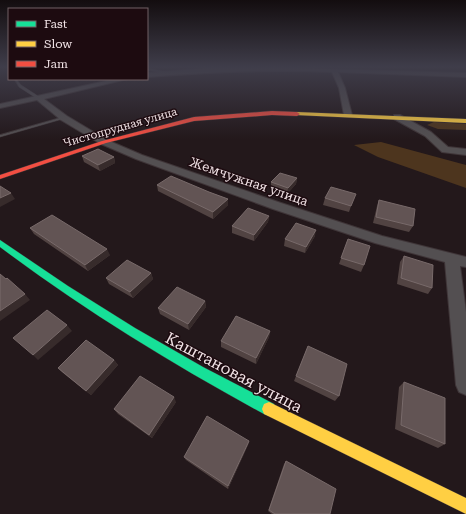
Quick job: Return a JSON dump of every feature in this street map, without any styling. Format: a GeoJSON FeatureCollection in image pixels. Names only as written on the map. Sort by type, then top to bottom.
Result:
{"type":"FeatureCollection","features":[{"type":"Feature","properties":{"kind":"street"},"geometry":{"type":"LineString","coordinates":[[0,106],[66,91]]}},
{"type":"Feature","properties":{"kind":"street"},"geometry":{"type":"LineString","coordinates":[[343,91],[348,115]]}},
{"type":"Feature","properties":{"kind":"street","name":"Жемчужная улица"},"geometry":{"type":"LineString","coordinates":[[37,97],[64,118],[104,142],[139,157],[284,209],[380,240],[459,261]]}},
{"type":"Feature","properties":{"kind":"street","name":"Чистопрудная улица"},"geometry":{"type":"LineString","coordinates":[[0,177],[104,142],[194,119],[272,113],[466,121]]}},
{"type":"Feature","properties":{"kind":"street"},"geometry":{"type":"LineString","coordinates":[[397,117],[428,134],[445,150],[466,152]]}},
{"type":"Feature","properties":{"kind":"street","name":"Каштановая улица"},"geometry":{"type":"LineString","coordinates":[[0,243],[36,272],[112,322],[233,392],[466,506]]}},
{"type":"Feature","properties":{"kind":"street"},"geometry":{"type":"LineString","coordinates":[[459,261],[466,385]]}},
{"type":"Feature","properties":{"kind":"lane"},"geometry":{"type":"LineString","coordinates":[[28,91],[37,97]]}},
{"type":"Feature","properties":{"kind":"lane"},"geometry":{"type":"LineString","coordinates":[[0,136],[64,118]]}},
{"type":"Feature","properties":{"kind":"shaded area"},"geometry":{"type":"Polygon","coordinates":[[[434,122],[466,124],[466,130],[438,129],[427,125],[434,122]]]}},
{"type":"Feature","properties":{"kind":"shaded area"},"geometry":{"type":"Polygon","coordinates":[[[381,142],[466,165],[466,188],[378,157],[354,145],[381,142]]]}},
{"type":"Feature","properties":{"kind":"building"},"geometry":{"type":"Polygon","coordinates":[[[98,149],[114,157],[98,165],[82,156],[98,149]]]}},
{"type":"Feature","properties":{"kind":"building"},"geometry":{"type":"Polygon","coordinates":[[[280,173],[297,178],[288,188],[271,182],[280,173]]]}},
{"type":"Feature","properties":{"kind":"building"},"geometry":{"type":"Polygon","coordinates":[[[171,176],[228,199],[213,212],[157,185],[171,176]]]}},
{"type":"Feature","properties":{"kind":"building"},"geometry":{"type":"Polygon","coordinates":[[[0,186],[11,193],[0,198],[0,186]]]}},
{"type":"Feature","properties":{"kind":"building"},"geometry":{"type":"Polygon","coordinates":[[[331,187],[356,194],[351,206],[325,198],[331,187]]]}},
{"type":"Feature","properties":{"kind":"building"},"geometry":{"type":"Polygon","coordinates":[[[379,200],[415,209],[413,226],[376,217],[379,200]]]}},
{"type":"Feature","properties":{"kind":"building"},"geometry":{"type":"Polygon","coordinates":[[[248,208],[269,216],[254,235],[232,226],[248,208]]]}},
{"type":"Feature","properties":{"kind":"building"},"geometry":{"type":"Polygon","coordinates":[[[52,215],[107,249],[85,265],[30,228],[52,215]]]}},
{"type":"Feature","properties":{"kind":"building"},"geometry":{"type":"Polygon","coordinates":[[[296,223],[316,230],[306,247],[285,239],[296,223]]]}},
{"type":"Feature","properties":{"kind":"building"},"geometry":{"type":"Polygon","coordinates":[[[348,239],[370,246],[364,265],[341,258],[348,239]]]}},
{"type":"Feature","properties":{"kind":"building"},"geometry":{"type":"Polygon","coordinates":[[[404,256],[433,265],[432,288],[401,278],[404,256]]]}},
{"type":"Feature","properties":{"kind":"building"},"geometry":{"type":"Polygon","coordinates":[[[127,260],[151,273],[130,292],[106,278],[127,260]]]}},
{"type":"Feature","properties":{"kind":"building"},"geometry":{"type":"Polygon","coordinates":[[[0,274],[6,279],[7,278],[25,294],[0,311],[0,274]]]}},
{"type":"Feature","properties":{"kind":"building"},"geometry":{"type":"Polygon","coordinates":[[[177,287],[205,301],[188,324],[158,308],[177,287]]]}},
{"type":"Feature","properties":{"kind":"building"},"geometry":{"type":"Polygon","coordinates":[[[47,310],[67,325],[33,355],[13,338],[47,310]]]}},
{"type":"Feature","properties":{"kind":"building"},"geometry":{"type":"Polygon","coordinates":[[[236,316],[270,331],[256,358],[221,341],[236,316]]]}},
{"type":"Feature","properties":{"kind":"building"},"geometry":{"type":"Polygon","coordinates":[[[86,340],[114,360],[86,391],[58,368],[86,340]]]}},
{"type":"Feature","properties":{"kind":"building"},"geometry":{"type":"Polygon","coordinates":[[[308,346],[347,364],[339,396],[296,376],[308,346]]]}},
{"type":"Feature","properties":{"kind":"building"},"geometry":{"type":"Polygon","coordinates":[[[140,376],[174,397],[149,435],[114,409],[140,376]]]}},
{"type":"Feature","properties":{"kind":"building"},"geometry":{"type":"Polygon","coordinates":[[[404,382],[445,398],[445,444],[401,425],[404,382]]]}},
{"type":"Feature","properties":{"kind":"building"},"geometry":{"type":"Polygon","coordinates":[[[207,416],[249,441],[228,486],[184,457],[207,416]]]}},
{"type":"Feature","properties":{"kind":"building"},"geometry":{"type":"Polygon","coordinates":[[[286,461],[336,489],[330,514],[275,514],[269,510],[286,461]]]}},
{"type":"Feature","properties":{"kind":"traffic: fast"},"geometry":{"type":"LineString","coordinates":[[0,243],[97,311],[131,332],[269,409]]}},
{"type":"Feature","properties":{"kind":"traffic: slow"},"geometry":{"type":"LineString","coordinates":[[297,114],[466,121]]}},
{"type":"Feature","properties":{"kind":"traffic: slow"},"geometry":{"type":"LineString","coordinates":[[269,409],[466,506]]}},
{"type":"Feature","properties":{"kind":"traffic: jam"},"geometry":{"type":"LineString","coordinates":[[0,177],[104,142],[194,119],[272,113],[297,114]]}}]}
